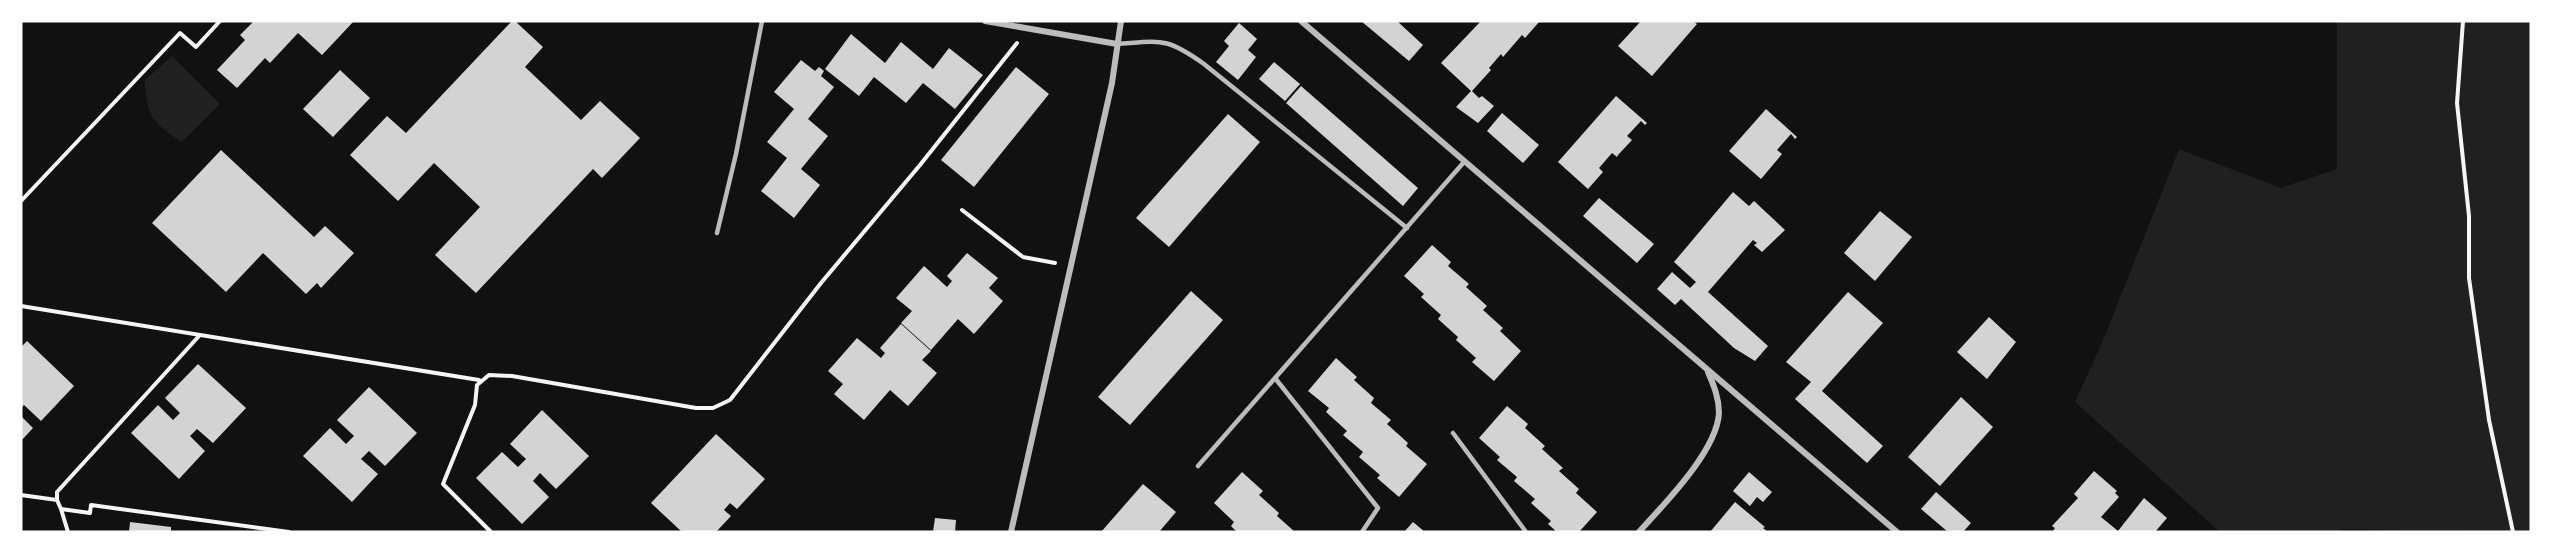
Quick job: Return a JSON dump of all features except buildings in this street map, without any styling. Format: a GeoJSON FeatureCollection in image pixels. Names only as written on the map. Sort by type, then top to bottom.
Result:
{"type":"FeatureCollection","features":[{"type":"Feature","properties":{"kind":"street"},"geometry":{"type":"LineString","coordinates":[[985,21],[1117,44]]}},
{"type":"Feature","properties":{"kind":"street"},"geometry":{"type":"LineString","coordinates":[[1011,532],[1112,83],[1121,21]]}},
{"type":"Feature","properties":{"kind":"street"},"geometry":{"type":"LineString","coordinates":[[1301,21],[1897,532]]}},
{"type":"Feature","properties":{"kind":"street"},"geometry":{"type":"LineString","coordinates":[[1639,532],[1692,471],[1710,442],[1719,415],[1717,392],[1707,369]]}},
{"type":"Feature","properties":{"kind":"lane"},"geometry":{"type":"LineString","coordinates":[[717,234],[736,154],[762,21]]}},
{"type":"Feature","properties":{"kind":"lane"},"geometry":{"type":"LineString","coordinates":[[1117,44],[1163,41],[1180,47],[1407,228]]}},
{"type":"Feature","properties":{"kind":"lane"},"geometry":{"type":"LineString","coordinates":[[1198,466],[1464,162]]}},
{"type":"Feature","properties":{"kind":"lane"},"geometry":{"type":"LineString","coordinates":[[1275,378],[1378,508],[1362,532]]}},
{"type":"Feature","properties":{"kind":"lane"},"geometry":{"type":"LineString","coordinates":[[1453,434],[1526,532]]}},
{"type":"Feature","properties":{"kind":"path"},"geometry":{"type":"LineString","coordinates":[[21,201],[180,33],[196,47],[220,21]]}},
{"type":"Feature","properties":{"kind":"path"},"geometry":{"type":"LineString","coordinates":[[2463,21],[2457,103],[2469,216],[2469,278],[2488,420],[2513,532]]}},
{"type":"Feature","properties":{"kind":"path"},"geometry":{"type":"LineString","coordinates":[[491,532],[443,484],[475,405],[477,385],[480,380],[489,375],[512,376],[696,408],[713,408],[730,400],[821,283],[920,165],[1029,29]]}},
{"type":"Feature","properties":{"kind":"path"},"geometry":{"type":"LineString","coordinates":[[962,210],[1023,257],[1070,266]]}},
{"type":"Feature","properties":{"kind":"path"},"geometry":{"type":"LineString","coordinates":[[21,306],[480,380]]}},
{"type":"Feature","properties":{"kind":"path"},"geometry":{"type":"LineString","coordinates":[[68,532],[57,500],[57,492],[200,335]]}},
{"type":"Feature","properties":{"kind":"path"},"geometry":{"type":"LineString","coordinates":[[21,495],[57,500]]}},
{"type":"Feature","properties":{"kind":"path"},"geometry":{"type":"LineString","coordinates":[[61,509],[90,513],[91,505],[289,532]]}},
{"type":"Feature","properties":{"kind":"shaded area"},"geometry":{"type":"Polygon","coordinates":[[[2337,21],[2531,21],[2531,532],[2341,529],[2337,532],[2220,532],[2075,402],[2104,338],[2179,149],[2281,188],[2337,169],[2337,21]]]}},
{"type":"Feature","properties":{"kind":"shaded area"},"geometry":{"type":"Polygon","coordinates":[[[172,56],[220,104],[182,142],[157,123],[147,102],[145,80],[172,56]]]}}]}
